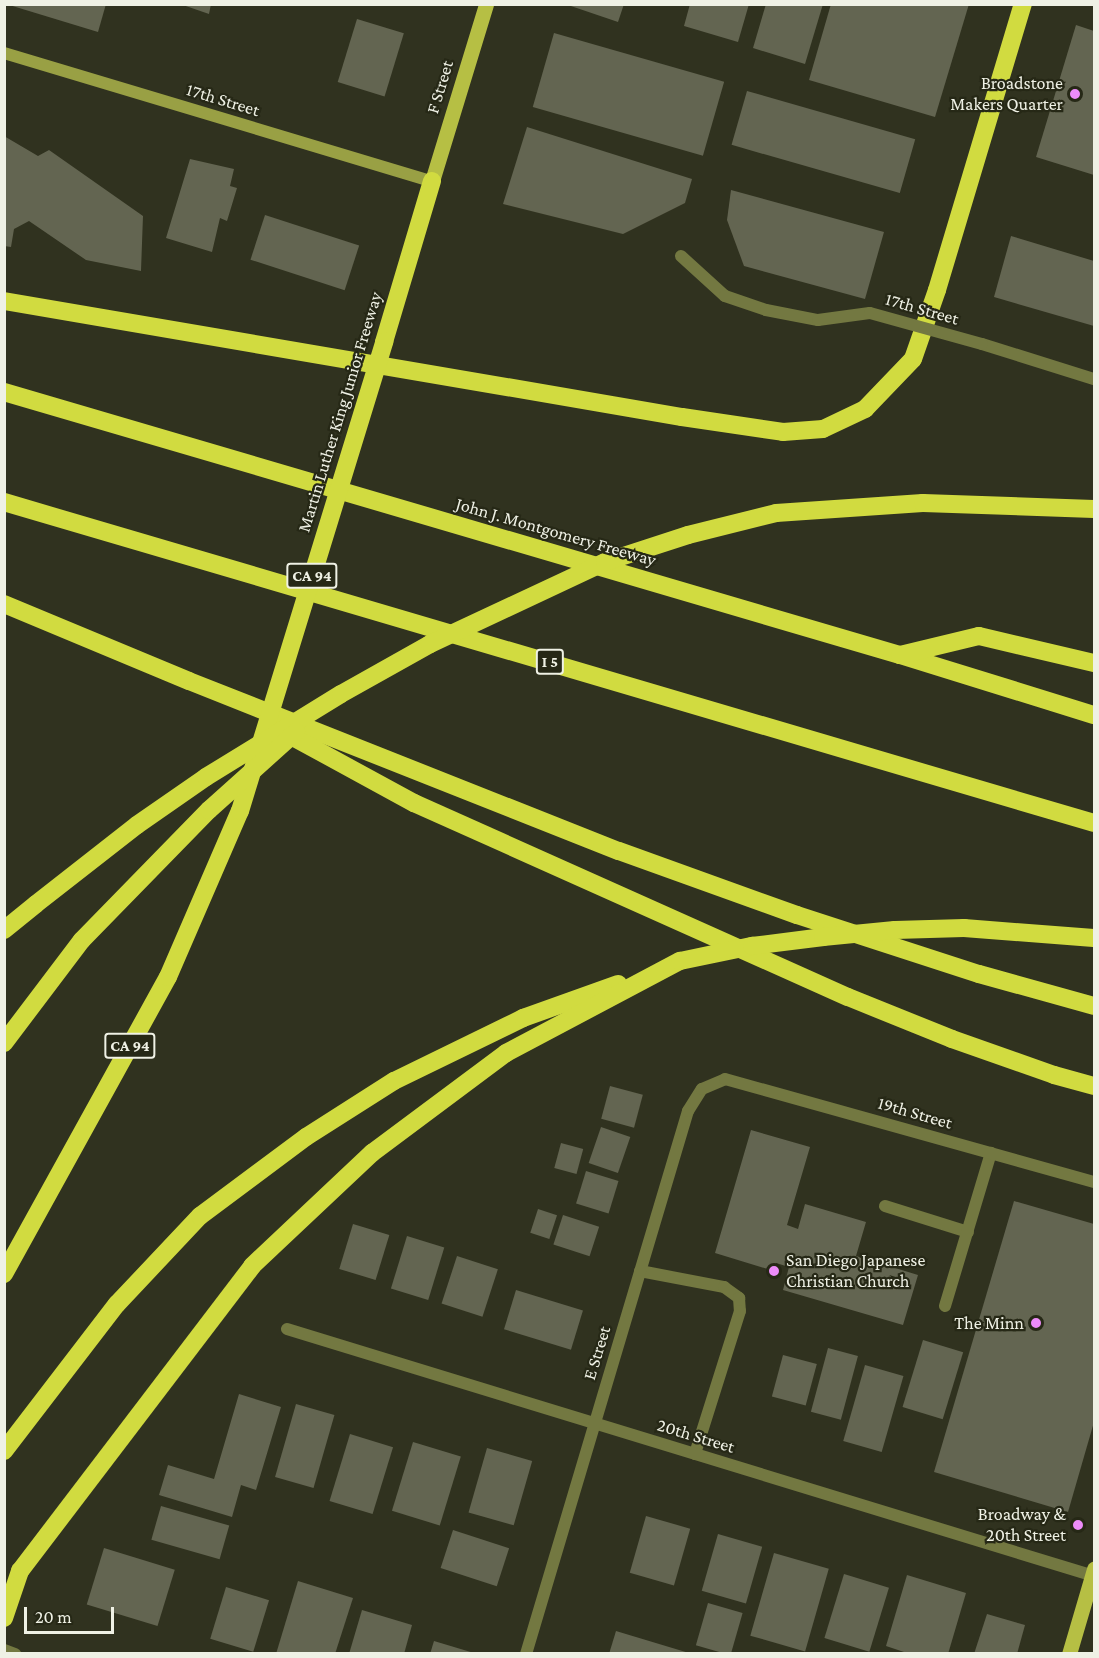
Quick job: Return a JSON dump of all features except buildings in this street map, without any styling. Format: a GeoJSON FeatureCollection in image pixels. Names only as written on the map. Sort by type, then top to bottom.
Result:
{"type":"FeatureCollection","features":[{"type":"Feature","properties":{"kind":"highway"},"geometry":{"type":"LineString","coordinates":[[4,301],[682,417],[783,432],[823,429],[865,409],[913,359],[938,290],[1023,4]]}},
{"type":"Feature","properties":{"kind":"highway","name":"Martin Luther King Junior Freeway"},"geometry":{"type":"LineString","coordinates":[[4,1275],[168,976],[240,811],[432,181]]}},
{"type":"Feature","properties":{"kind":"highway","name":"John J. Montgomery Freeway"},"geometry":{"type":"LineString","coordinates":[[4,392],[900,655],[1095,715]]}},
{"type":"Feature","properties":{"kind":"highway","name":"I 5"},"geometry":{"type":"LineString","coordinates":[[4,502],[1095,823]]}},
{"type":"Feature","properties":{"kind":"highway"},"geometry":{"type":"LineString","coordinates":[[4,930],[137,825],[206,777],[341,694],[430,644],[605,562],[688,535],[777,513],[923,502],[1095,509]]}},
{"type":"Feature","properties":{"kind":"highway"},"geometry":{"type":"LineString","coordinates":[[4,604],[189,681],[630,855],[796,915],[979,974],[1095,1006]]}},
{"type":"Feature","properties":{"kind":"highway"},"geometry":{"type":"LineString","coordinates":[[900,655],[979,636],[1095,663]]}},
{"type":"Feature","properties":{"kind":"highway"},"geometry":{"type":"LineString","coordinates":[[189,681],[435,813],[848,997],[952,1039],[1054,1075],[1095,1086]]}},
{"type":"Feature","properties":{"kind":"highway"},"geometry":{"type":"LineString","coordinates":[[4,1043],[82,940],[209,810],[341,694]]}},
{"type":"Feature","properties":{"kind":"highway"},"geometry":{"type":"LineString","coordinates":[[4,1451],[117,1304],[200,1216],[306,1137],[394,1081],[523,1018],[680,961],[752,946],[895,930],[964,928],[1095,938]]}},
{"type":"Feature","properties":{"kind":"highway"},"geometry":{"type":"LineString","coordinates":[[4,1618],[20,1571],[252,1266],[372,1153],[506,1053],[680,961]]}},
{"type":"Feature","properties":{"kind":"main road","name":"F Street"},"geometry":{"type":"LineString","coordinates":[[432,181],[486,4]]}},
{"type":"Feature","properties":{"kind":"main road","name":"17th Street"},"geometry":{"type":"LineString","coordinates":[[4,53],[432,181]]}},
{"type":"Feature","properties":{"kind":"main road"},"geometry":{"type":"LineString","coordinates":[[1069,1653],[1094,1574]]}},
{"type":"Feature","properties":{"kind":"street","name":"17th Street"},"geometry":{"type":"LineString","coordinates":[[681,256],[725,296],[766,310],[818,320],[870,313],[1095,379]]}},
{"type":"Feature","properties":{"kind":"street","name":"19th Street"},"geometry":{"type":"LineString","coordinates":[[725,1079],[1095,1182]]}},
{"type":"Feature","properties":{"kind":"street","name":"E Street"},"geometry":{"type":"LineString","coordinates":[[526,1653],[688,1111],[702,1089],[725,1079]]}},
{"type":"Feature","properties":{"kind":"street"},"geometry":{"type":"LineString","coordinates":[[945,1306],[991,1153]]}},
{"type":"Feature","properties":{"kind":"street"},"geometry":{"type":"LineString","coordinates":[[885,1206],[968,1232]]}},
{"type":"Feature","properties":{"kind":"street"},"geometry":{"type":"LineString","coordinates":[[640,1271],[724,1287],[739,1298],[740,1311],[695,1454]]}},
{"type":"Feature","properties":{"kind":"street","name":"20th Street"},"geometry":{"type":"LineString","coordinates":[[287,1329],[1094,1574]]}},
{"type":"Feature","properties":{"kind":"street"},"geometry":{"type":"LineString","coordinates":[[4,1650],[15,1653]]}},
{"type":"Feature","properties":{"kind":"place","name":"Broadstone Makers Quarter"},"geometry":{"type":"Point","coordinates":[1075,94]}},
{"type":"Feature","properties":{"kind":"place","name":"San Diego Japanese Christian Church"},"geometry":{"type":"Point","coordinates":[774,1271]}},
{"type":"Feature","properties":{"kind":"place","name":"The Minn"},"geometry":{"type":"Point","coordinates":[1036,1323]}},
{"type":"Feature","properties":{"kind":"place","name":"Broadway & 20th Street"},"geometry":{"type":"Point","coordinates":[1078,1525]}}]}
